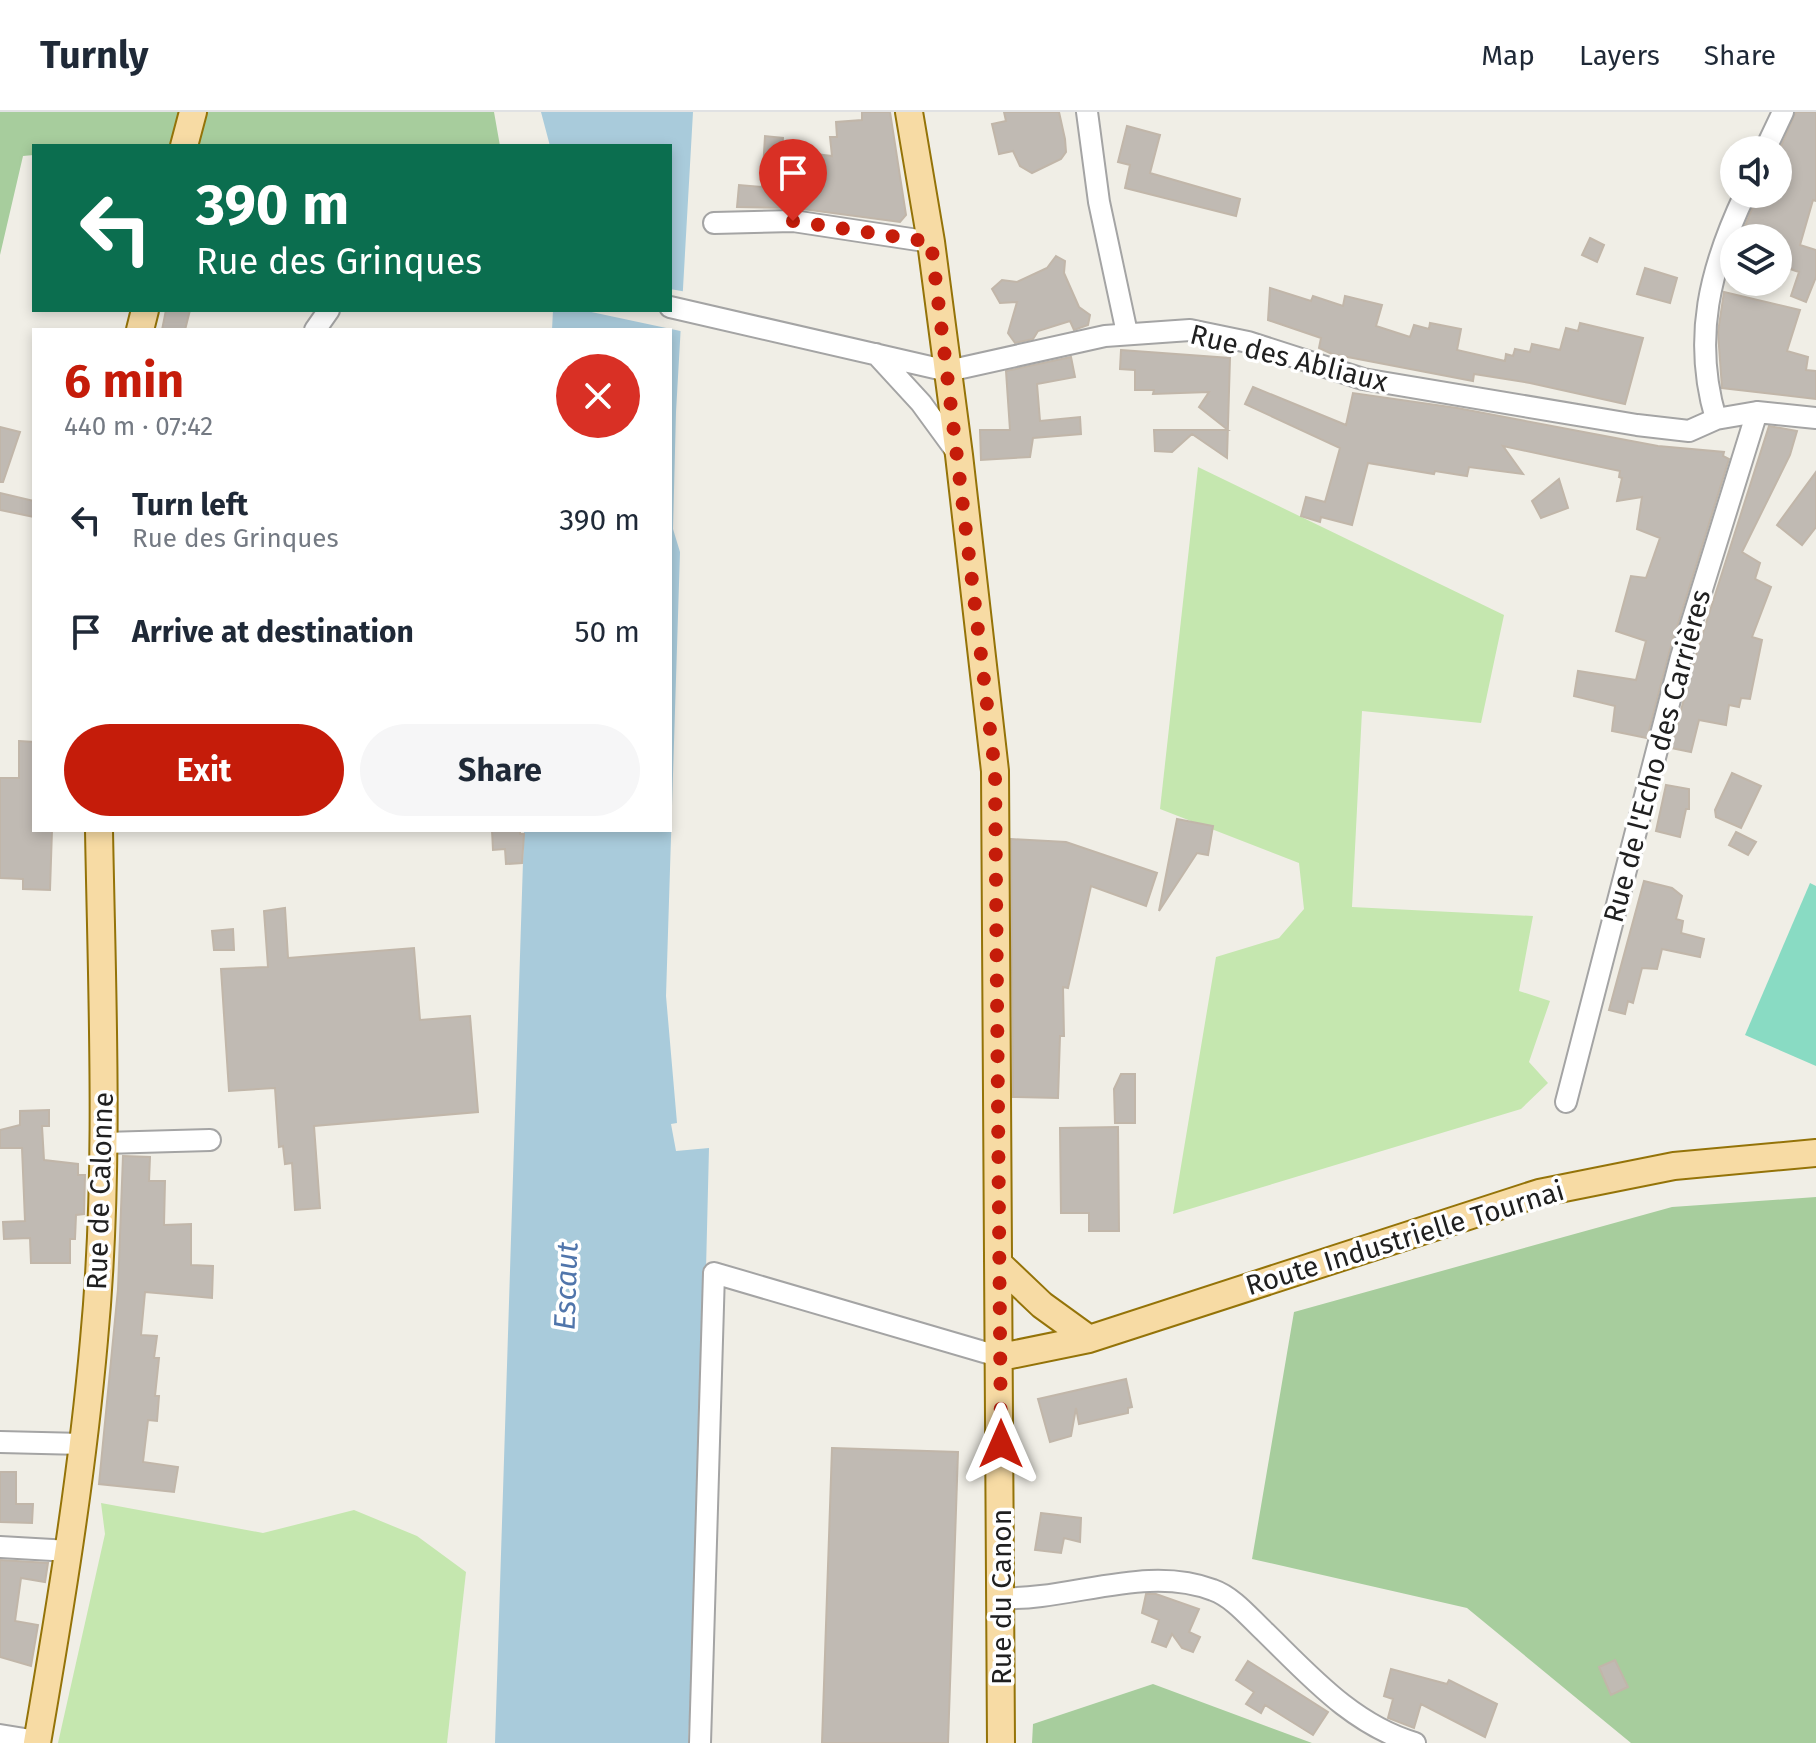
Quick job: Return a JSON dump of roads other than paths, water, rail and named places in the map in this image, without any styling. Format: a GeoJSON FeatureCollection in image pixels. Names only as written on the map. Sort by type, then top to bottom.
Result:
{"type":"FeatureCollection","features":[{"type":"Feature","properties":{"kind":"main road"},"geometry":{"type":"LineString","coordinates":[[185,144],[193,112]]}},
{"type":"Feature","properties":{"kind":"main road","name":"Rue du Canon"},"geometry":{"type":"LineString","coordinates":[[909,112],[931,242],[959,455],[995,771],[1001,1743]]}},
{"type":"Feature","properties":{"kind":"main road","name":"Rue de Calonne"},"geometry":{"type":"LineString","coordinates":[[37,1742],[70,1551],[95,1338],[104,1143],[99,832]]}},
{"type":"Feature","properties":{"kind":"main road","name":"Route Industrielle Tournai"},"geometry":{"type":"LineString","coordinates":[[1001,1357],[1089,1339],[1539,1193],[1674,1166],[1816,1153]]}},
{"type":"Feature","properties":{"kind":"main road"},"geometry":{"type":"LineString","coordinates":[[1000,1265],[1042,1305],[1089,1339]]}},
{"type":"Feature","properties":{"kind":"street"},"geometry":{"type":"LineString","coordinates":[[1087,112],[1099,202],[1127,333]]}},
{"type":"Feature","properties":{"kind":"street"},"geometry":{"type":"LineString","coordinates":[[1772,136],[1783,112]]}},
{"type":"Feature","properties":{"kind":"street"},"geometry":{"type":"LineString","coordinates":[[1716,419],[1709,395],[1705,342],[1709,291],[1720,246],[1738,208]]}},
{"type":"Feature","properties":{"kind":"street"},"geometry":{"type":"LineString","coordinates":[[714,223],[793,221],[931,242]]}},
{"type":"Feature","properties":{"kind":"street","name":"Rue des Abliaux"},"geometry":{"type":"LineString","coordinates":[[672,307],[948,371],[1127,333],[1190,330],[1248,342],[1363,379],[1637,425],[1689,431],[1716,419],[1757,412],[1816,418]]}},
{"type":"Feature","properties":{"kind":"street"},"geometry":{"type":"LineString","coordinates":[[876,354],[921,403],[959,455]]}},
{"type":"Feature","properties":{"kind":"street","name":"Rue de l'Echo des Carrières"},"geometry":{"type":"LineString","coordinates":[[1566,1102],[1681,657],[1757,412]]}},
{"type":"Feature","properties":{"kind":"street"},"geometry":{"type":"LineString","coordinates":[[104,1143],[210,1140]]}},
{"type":"Feature","properties":{"kind":"street"},"geometry":{"type":"LineString","coordinates":[[700,1743],[714,1273],[1001,1357]]}},
{"type":"Feature","properties":{"kind":"street"},"geometry":{"type":"LineString","coordinates":[[0,1442],[83,1444]]}},
{"type":"Feature","properties":{"kind":"street"},"geometry":{"type":"LineString","coordinates":[[0,1547],[70,1551]]}},
{"type":"Feature","properties":{"kind":"street"},"geometry":{"type":"LineString","coordinates":[[1001,1598],[1152,1583],[1185,1583],[1215,1590],[1238,1607],[1328,1693],[1387,1735],[1415,1743]]}},
{"type":"Feature","properties":{"kind":"street"},"geometry":{"type":"LineString","coordinates":[[0,1735],[37,1742]]}},
{"type":"Feature","properties":{"kind":"water"},"geometry":{"type":"Polygon","coordinates":[[[541,112],[693,112],[676,412],[673,529],[680,552],[672,806],[672,328],[552,328],[553,312],[672,312],[672,144],[549,144],[541,112]]]}},
{"type":"Feature","properties":{"kind":"water","name":"Escaut"},"geometry":{"type":"Polygon","coordinates":[[[524,832],[671,832],[666,996],[677,1123],[671,1124],[676,1151],[709,1148],[701,1473],[688,1743],[495,1743],[524,832]]]}}]}
